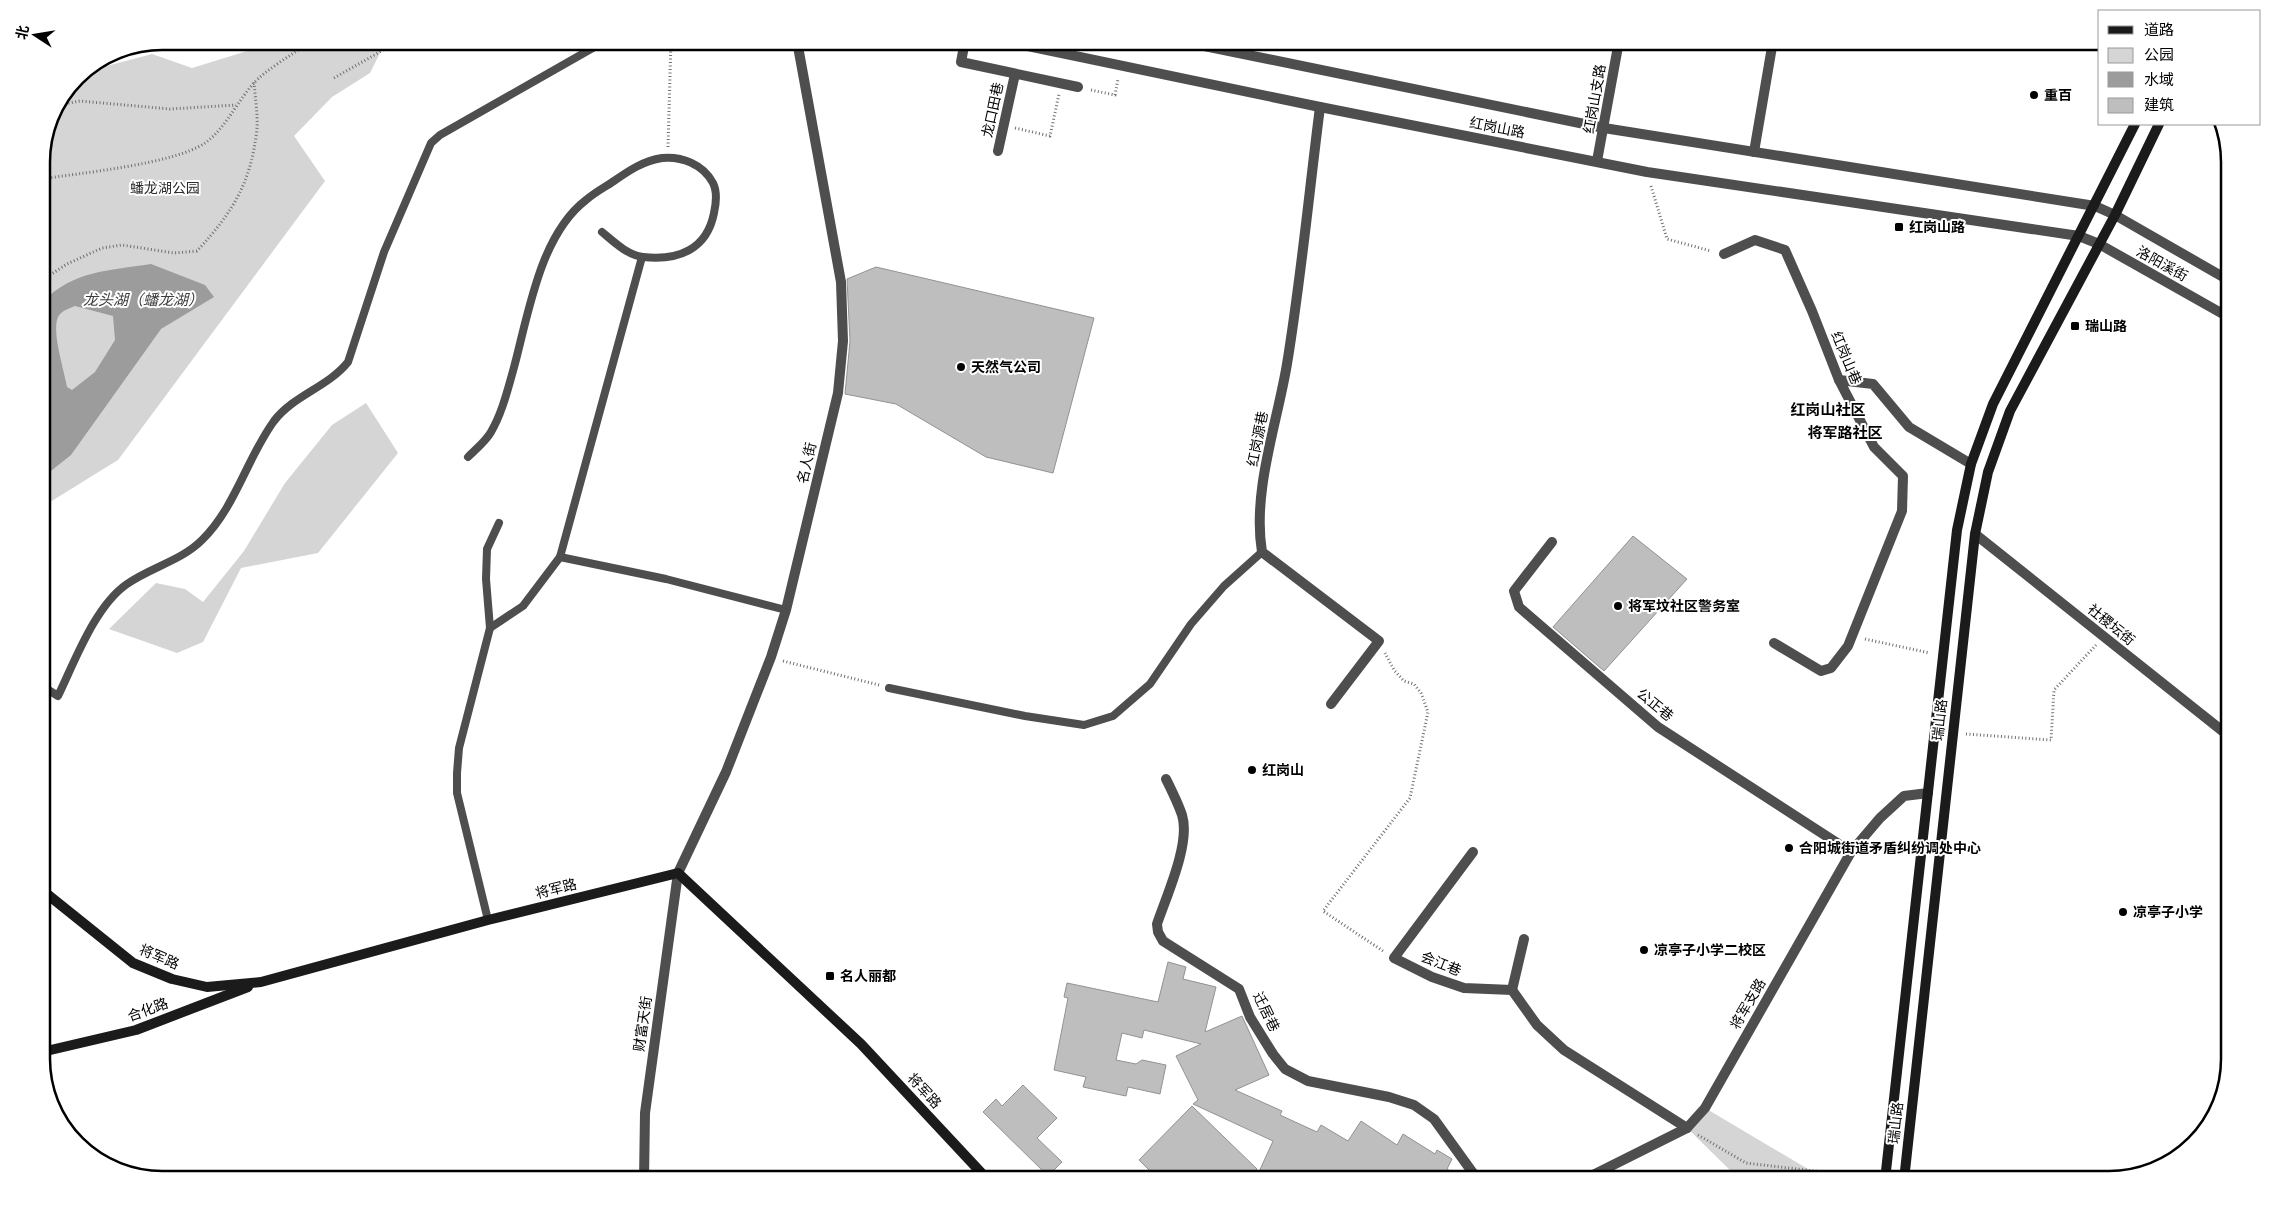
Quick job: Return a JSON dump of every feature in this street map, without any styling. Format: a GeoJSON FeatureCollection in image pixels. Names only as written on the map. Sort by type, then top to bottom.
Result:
{"type":"FeatureCollection","features":[{"type":"Feature","properties":{"kind":"main road","name":"瑞山路"},"geometry":{"type":"LineString","coordinates":[[1886,1171],[1957,530],[1971,464],[1993,404],[2135,125]]}},
{"type":"Feature","properties":{"kind":"main road","name":"瑞山路"},"geometry":{"type":"LineString","coordinates":[[1905,1171],[1975,534],[1988,472],[2010,411],[2115,215],[2160,125]]}},
{"type":"Feature","properties":{"kind":"main road","name":"将军路"},"geometry":{"type":"LineString","coordinates":[[50,896],[133,963],[172,979],[207,987],[261,982],[488,920],[678,873],[861,1044],[980,1171]]}},
{"type":"Feature","properties":{"kind":"main road","name":"合化路"},"geometry":{"type":"LineString","coordinates":[[50,1050],[136,1030],[261,982]]}},
{"type":"Feature","properties":{"kind":"street","name":"名人街"},"geometry":{"type":"LineString","coordinates":[[678,873],[726,772],[771,657],[786,610],[838,393],[843,341],[841,282],[799,50]]}},
{"type":"Feature","properties":{"kind":"street","name":"龙口田巷"},"geometry":{"type":"LineString","coordinates":[[963,50],[961,62],[1078,88]]}},
{"type":"Feature","properties":{"kind":"street","name":"红岗山路"},"geometry":{"type":"LineString","coordinates":[[1045,50],[1647,172],[2079,236]]}},
{"type":"Feature","properties":{"kind":"street","name":"红岗山路"},"geometry":{"type":"LineString","coordinates":[[1224,50],[1604,128],[2095,206]]}},
{"type":"Feature","properties":{"kind":"street","name":"红岗山支路"},"geometry":{"type":"LineString","coordinates":[[1597,161],[1617,50]]}},
{"type":"Feature","properties":{"kind":"street"},"geometry":{"type":"LineString","coordinates":[[1754,152],[1771,50]]}},
{"type":"Feature","properties":{"kind":"street","name":"龙口田巷"},"geometry":{"type":"LineString","coordinates":[[998,151],[1014,74]]}},
{"type":"Feature","properties":{"kind":"street","name":"红岗源巷"},"geometry":{"type":"LineString","coordinates":[[1262,552],[1258,530],[1262,490],[1297,300],[1320,107]]}},
{"type":"Feature","properties":{"kind":"street","name":"洛阳溪街"},"geometry":{"type":"LineString","coordinates":[[2095,206],[2115,215],[2221,276]]}},
{"type":"Feature","properties":{"kind":"street","name":"洛阳溪街"},"geometry":{"type":"LineString","coordinates":[[2079,236],[2099,244],[2221,313]]}},
{"type":"Feature","properties":{"kind":"street","name":"红岗山巷"},"geometry":{"type":"LineString","coordinates":[[1724,254],[1755,240],[1785,250],[1812,311],[1839,380],[1874,447],[1903,476],[1902,511],[1848,646],[1831,668],[1821,671],[1774,643]]}},
{"type":"Feature","properties":{"kind":"street"},"geometry":{"type":"LineString","coordinates":[[1839,380],[1873,384],[1909,427],[1971,464]]}},
{"type":"Feature","properties":{"kind":"street","name":"社稷坛街"},"geometry":{"type":"LineString","coordinates":[[1975,534],[2221,730]]}},
{"type":"Feature","properties":{"kind":"street","name":"公正巷"},"geometry":{"type":"LineString","coordinates":[[1552,542],[1514,591],[1519,607],[1658,727],[1851,852]]}},
{"type":"Feature","properties":{"kind":"street"},"geometry":{"type":"LineString","coordinates":[[1262,552],[1379,641],[1331,704]]}},
{"type":"Feature","properties":{"kind":"street","name":"迁居巷"},"geometry":{"type":"LineString","coordinates":[[1166,779],[1183,816],[1184,836],[1178,862],[1157,924],[1158,932],[1163,941],[1239,989],[1250,1017],[1273,1054],[1285,1069],[1308,1081],[1390,1097],[1414,1105],[1434,1119],[1472,1171]]}},
{"type":"Feature","properties":{"kind":"street","name":"将军支路"},"geometry":{"type":"LineString","coordinates":[[1601,1171],[1687,1128],[1705,1108],[1851,852],[1880,818],[1904,796],[1928,793]]}},
{"type":"Feature","properties":{"kind":"street"},"geometry":{"type":"LineString","coordinates":[[1394,958],[1474,852]]}},
{"type":"Feature","properties":{"kind":"street","name":"财富天街"},"geometry":{"type":"LineString","coordinates":[[644,1171],[645,1113],[678,873]]}},
{"type":"Feature","properties":{"kind":"street"},"geometry":{"type":"LineString","coordinates":[[1524,939],[1512,990],[1537,1025],[1564,1050],[1687,1128]]}},
{"type":"Feature","properties":{"kind":"street","name":"会江巷"},"geometry":{"type":"LineString","coordinates":[[1394,958],[1432,977],[1464,988],[1512,990]]}},
{"type":"Feature","properties":{"kind":"lane"},"geometry":{"type":"LineString","coordinates":[[50,691],[58,696],[91,629],[108,603],[126,584],[180,557],[202,540],[220,517],[275,420],[299,399],[339,373],[348,362],[384,252],[432,143],[440,135],[589,50]]}},
{"type":"Feature","properties":{"kind":"lane"},"geometry":{"type":"LineString","coordinates":[[468,457],[490,434],[502,409],[543,261],[563,226],[584,200],[651,160],[668,157],[686,159],[700,167],[713,183],[716,203],[711,229],[697,246],[674,257],[642,257],[622,248],[602,232]]}},
{"type":"Feature","properties":{"kind":"lane"},"geometry":{"type":"LineString","coordinates":[[490,628],[523,606],[560,557],[642,257]]}},
{"type":"Feature","properties":{"kind":"lane"},"geometry":{"type":"LineString","coordinates":[[488,920],[457,792],[456,773],[459,748],[490,628],[486,579],[486,549],[499,523]]}},
{"type":"Feature","properties":{"kind":"lane"},"geometry":{"type":"LineString","coordinates":[[889,688],[1025,716],[1084,725],[1113,716],[1150,684],[1191,624],[1224,586],[1262,552]]}},
{"type":"Feature","properties":{"kind":"lane"},"geometry":{"type":"LineString","coordinates":[[560,557],[666,579],[786,610]]}},
{"type":"Feature","properties":{"kind":"path"},"geometry":{"type":"LineString","coordinates":[[50,178],[155,160],[187,152],[206,143],[254,82],[298,50]]}},
{"type":"Feature","properties":{"kind":"path"},"geometry":{"type":"LineString","coordinates":[[334,78],[380,50]]}},
{"type":"Feature","properties":{"kind":"path"},"geometry":{"type":"LineString","coordinates":[[668,157],[671,50]]}},
{"type":"Feature","properties":{"kind":"path"},"geometry":{"type":"LineString","coordinates":[[1078,88],[1115,95],[1121,66]]}},
{"type":"Feature","properties":{"kind":"path"},"geometry":{"type":"LineString","coordinates":[[50,276],[67,264],[102,248],[122,245],[174,253],[197,251],[220,226],[240,196],[251,161],[257,127],[254,82]]}},
{"type":"Feature","properties":{"kind":"path"},"geometry":{"type":"LineString","coordinates":[[1004,125],[1050,136],[1061,84]]}},
{"type":"Feature","properties":{"kind":"path"},"geometry":{"type":"LineString","coordinates":[[67,103],[80,101],[170,109],[236,105]]}},
{"type":"Feature","properties":{"kind":"path"},"geometry":{"type":"LineString","coordinates":[[1647,172],[1667,239],[1724,254]]}},
{"type":"Feature","properties":{"kind":"path"},"geometry":{"type":"LineString","coordinates":[[1852,636],[1943,656]]}},
{"type":"Feature","properties":{"kind":"path"},"geometry":{"type":"LineString","coordinates":[[1953,733],[2051,740],[2054,690],[2104,636]]}},
{"type":"Feature","properties":{"kind":"path"},"geometry":{"type":"LineString","coordinates":[[1379,641],[1394,670],[1404,681],[1414,684],[1421,693],[1428,712],[1410,798],[1323,911],[1394,958]]}},
{"type":"Feature","properties":{"kind":"path"},"geometry":{"type":"LineString","coordinates":[[771,657],[889,688]]}},
{"type":"Feature","properties":{"kind":"path"},"geometry":{"type":"LineString","coordinates":[[1687,1128],[1746,1163],[1811,1171]]}},
{"type":"Feature","properties":{"kind":"green space","name":"蟠龙湖公园"},"geometry":{"type":"Polygon","coordinates":[[[251,50],[382,50],[370,73],[332,97],[294,136],[325,181],[118,460],[50,502],[50,155],[54,133],[59,119],[73,94],[88,78],[103,67],[152,54],[192,68],[251,50]]]}},
{"type":"Feature","properties":{"kind":"green space"},"geometry":{"type":"Polygon","coordinates":[[[366,403],[398,453],[318,553],[241,568],[203,642],[177,653],[109,629],[156,583],[185,589],[203,602],[244,551],[285,483],[332,425],[366,403]]]}},
{"type":"Feature","properties":{"kind":"green space"},"geometry":{"type":"Polygon","coordinates":[[[1705,1108],[1811,1171],[1731,1171],[1687,1128],[1705,1108]]]}},
{"type":"Feature","properties":{"kind":"water","name":"龙头湖（蟠龙湖）"},"geometry":{"type":"Polygon","coordinates":[[[151,264],[205,285],[214,297],[161,329],[71,455],[50,472],[50,295],[79,278],[106,271],[151,264]],[[75,306],[60,314],[57,320],[56,335],[67,387],[72,390],[95,372],[115,340],[113,316],[75,306]]]}},
{"type":"Feature","properties":{"kind":"building","name":"天然气公司"},"geometry":{"type":"Polygon","coordinates":[[[876,267],[1094,318],[1053,473],[986,457],[896,404],[845,394],[850,341],[847,279],[876,267]]]}},
{"type":"Feature","properties":{"kind":"building","name":"将军坟社区警务室"},"geometry":{"type":"Polygon","coordinates":[[[1633,536],[1687,579],[1604,671],[1553,627],[1633,536]]]}},
{"type":"Feature","properties":{"kind":"building"},"geometry":{"type":"Polygon","coordinates":[[[1168,962],[1186,967],[1183,979],[1216,987],[1205,1032],[1242,1016],[1269,1075],[1235,1090],[1282,1111],[1280,1115],[1317,1132],[1321,1125],[1348,1141],[1361,1121],[1397,1145],[1403,1134],[1435,1154],[1437,1150],[1452,1159],[1447,1169],[1450,1171],[1259,1171],[1273,1141],[1193,1104],[1198,1100],[1176,1056],[1201,1044],[1144,1030],[1142,1038],[1122,1033],[1116,1060],[1136,1064],[1142,1060],[1166,1065],[1160,1094],[1128,1087],[1126,1096],[1083,1087],[1086,1077],[1054,1070],[1068,998],[1064,997],[1067,983],[1158,1002],[1168,962]]]}},
{"type":"Feature","properties":{"kind":"building"},"geometry":{"type":"Polygon","coordinates":[[[1023,1085],[1057,1118],[1037,1138],[1062,1162],[1053,1171],[1043,1171],[983,1112],[996,1099],[1002,1106],[1023,1085]]]}},
{"type":"Feature","properties":{"kind":"building"},"geometry":{"type":"Polygon","coordinates":[[[1192,1106],[1257,1169],[1255,1171],[1150,1171],[1139,1160],[1192,1106]]]}},
{"type":"Feature","properties":{"kind":"place","name":"重百"},"geometry":{"type":"Point","coordinates":[2034,95]}},
{"type":"Feature","properties":{"kind":"place","name":"红岗山路"},"geometry":{"type":"Point","coordinates":[1899,227]}},
{"type":"Feature","properties":{"kind":"place","name":"瑞山路"},"geometry":{"type":"Point","coordinates":[2075,326]}},
{"type":"Feature","properties":{"kind":"place","name":"天然气公司"},"geometry":{"type":"Point","coordinates":[961,367]}},
{"type":"Feature","properties":{"kind":"place","name":"将军坟社区警务室"},"geometry":{"type":"Point","coordinates":[1618,606]}},
{"type":"Feature","properties":{"kind":"place","name":"红岗山"},"geometry":{"type":"Point","coordinates":[1252,770]}},
{"type":"Feature","properties":{"kind":"place","name":"合阳城街道矛盾纠纷调处中心"},"geometry":{"type":"Point","coordinates":[1789,848]}},
{"type":"Feature","properties":{"kind":"place","name":"凉亭子小学"},"geometry":{"type":"Point","coordinates":[2123,912]}},
{"type":"Feature","properties":{"kind":"place","name":"凉亭子小学二校区"},"geometry":{"type":"Point","coordinates":[1644,950]}},
{"type":"Feature","properties":{"kind":"place","name":"名人丽都"},"geometry":{"type":"Point","coordinates":[830,976]}},
{"type":"Feature","properties":{"kind":"district","name":"红岗山社区"},"geometry":{"type":"Point","coordinates":[1828,410]}},
{"type":"Feature","properties":{"kind":"district","name":"将军路社区"},"geometry":{"type":"Point","coordinates":[1845,433]}}]}
